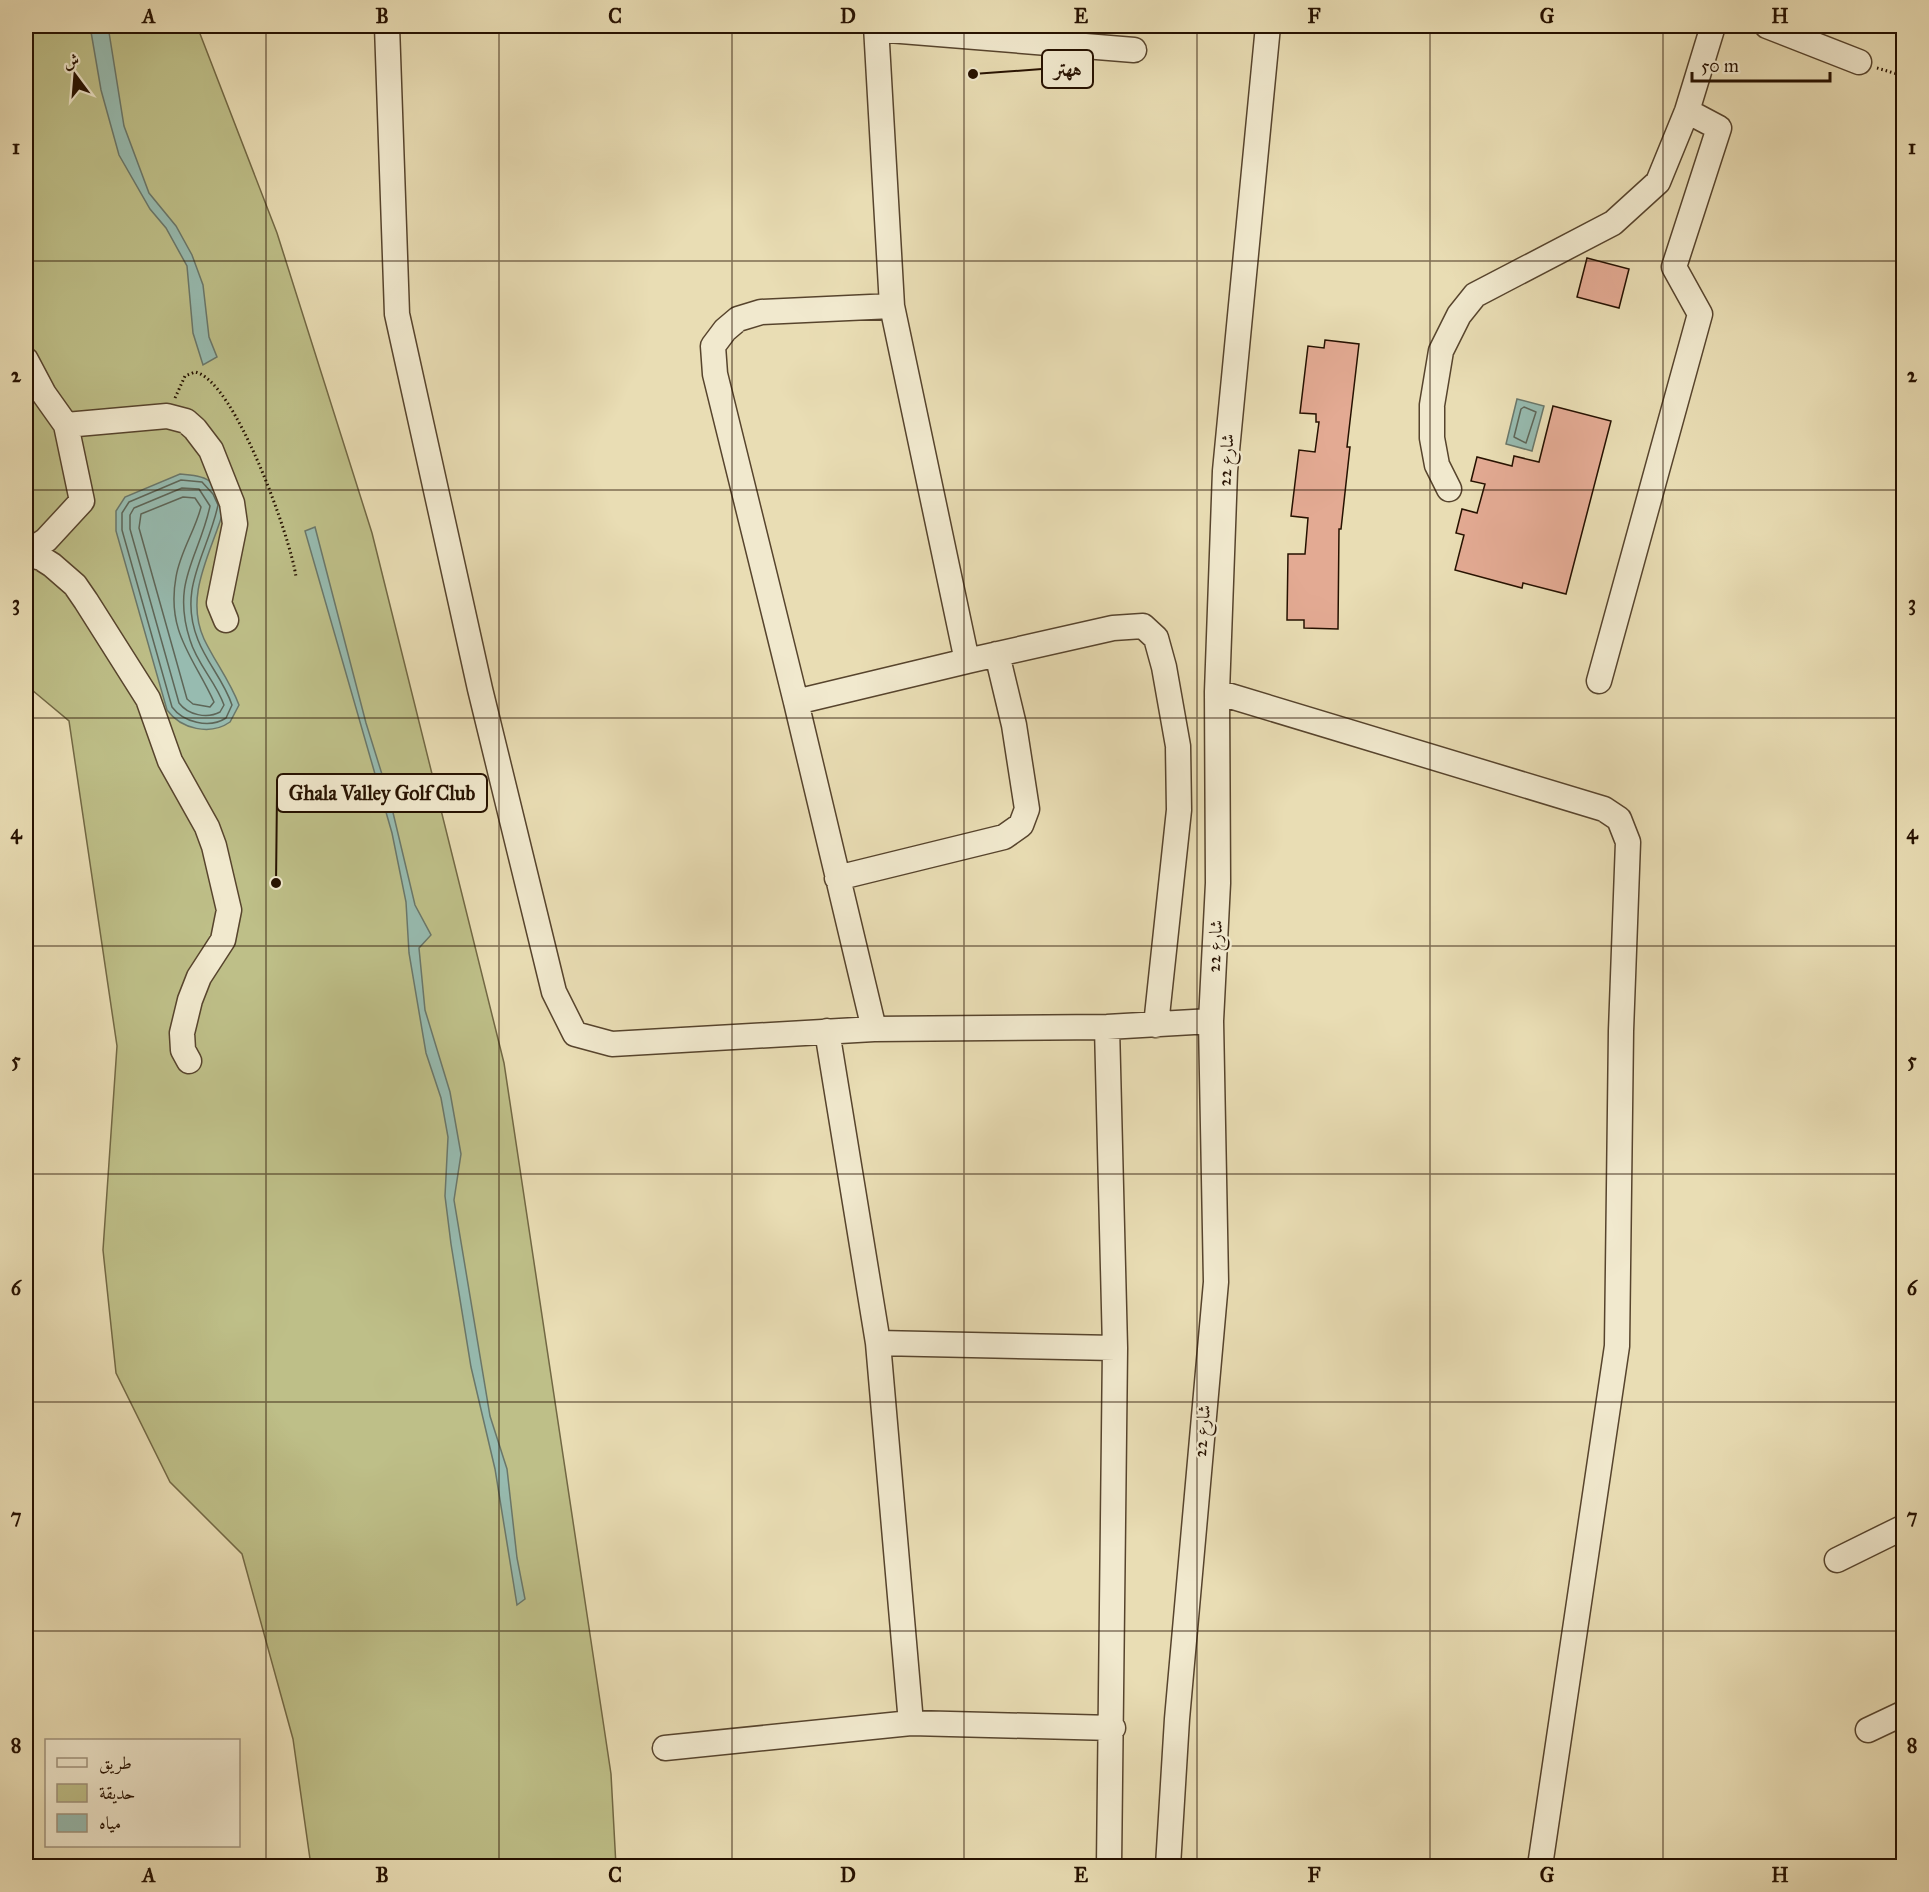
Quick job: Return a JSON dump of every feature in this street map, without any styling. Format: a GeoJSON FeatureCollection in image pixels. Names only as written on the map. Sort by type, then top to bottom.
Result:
{"type":"FeatureCollection","features":[{"type":"Feature","properties":{"kind":"street"},"geometry":{"type":"LineString","coordinates":[[387,26],[397,314],[480,688],[554,993],[575,1034],[612,1044],[874,1029],[1107,1027],[1211,1021]]}},
{"type":"Feature","properties":{"kind":"street","name":"شارع 22"},"geometry":{"type":"LineString","coordinates":[[1168,1866],[1177,1719],[1216,1282],[1211,1021],[1218,883],[1216,692],[1225,471],[1268,26]]}},
{"type":"Feature","properties":{"kind":"street"},"geometry":{"type":"LineString","coordinates":[[1449,489],[1437,465],[1432,438],[1432,405],[1441,351],[1459,315],[1475,295],[1613,223],[1658,182],[1687,111],[1713,26]]}},
{"type":"Feature","properties":{"kind":"street"},"geometry":{"type":"LineString","coordinates":[[1767,26],[1859,62]]}},
{"type":"Feature","properties":{"kind":"street"},"geometry":{"type":"LineString","coordinates":[[967,661],[892,306],[876,27],[1134,50]]}},
{"type":"Feature","properties":{"kind":"street"},"geometry":{"type":"LineString","coordinates":[[1599,681],[1700,314],[1674,267],[1719,129],[1687,111]]}},
{"type":"Feature","properties":{"kind":"street"},"geometry":{"type":"LineString","coordinates":[[874,1029],[715,374],[713,346],[725,330],[738,319],[761,312],[892,306]]}},
{"type":"Feature","properties":{"kind":"street"},"geometry":{"type":"LineString","coordinates":[[26,360],[44,394],[66,425],[82,501],[46,540],[26,553]]}},
{"type":"Feature","properties":{"kind":"street"},"geometry":{"type":"LineString","coordinates":[[66,425],[167,416],[186,421],[195,429],[212,450],[225,482],[235,524],[219,603],[226,620]]}},
{"type":"Feature","properties":{"kind":"street"},"geometry":{"type":"LineString","coordinates":[[26,553],[52,565],[75,585],[86,601],[148,699],[171,761],[207,827],[214,846],[229,910],[223,940],[199,977],[190,1000],[182,1033],[183,1050],[189,1061]]}},
{"type":"Feature","properties":{"kind":"street"},"geometry":{"type":"LineString","coordinates":[[796,702],[1113,628],[1143,626],[1156,638],[1164,667],[1178,746],[1179,810],[1156,1025]]}},
{"type":"Feature","properties":{"kind":"street"},"geometry":{"type":"LineString","coordinates":[[837,878],[1004,837],[1021,825],[1027,809],[1014,725],[997,654]]}},
{"type":"Feature","properties":{"kind":"street"},"geometry":{"type":"LineString","coordinates":[[1216,692],[1604,809],[1619,819],[1628,842],[1621,1031],[1617,1346],[1540,1866]]}},
{"type":"Feature","properties":{"kind":"street"},"geometry":{"type":"LineString","coordinates":[[1107,1027],[1115,1348],[1113,1728],[1109,1866]]}},
{"type":"Feature","properties":{"kind":"street"},"geometry":{"type":"LineString","coordinates":[[827,1031],[878,1343],[911,1723]]}},
{"type":"Feature","properties":{"kind":"street"},"geometry":{"type":"LineString","coordinates":[[878,1343],[1115,1348]]}},
{"type":"Feature","properties":{"kind":"street"},"geometry":{"type":"LineString","coordinates":[[1837,1560],[1904,1527]]}},
{"type":"Feature","properties":{"kind":"street"},"geometry":{"type":"LineString","coordinates":[[1868,1730],[1904,1713]]}},
{"type":"Feature","properties":{"kind":"street"},"geometry":{"type":"LineString","coordinates":[[665,1748],[911,1723],[1113,1728]]}},
{"type":"Feature","properties":{"kind":"path"},"geometry":{"type":"LineString","coordinates":[[1859,62],[1904,76]]}},
{"type":"Feature","properties":{"kind":"path"},"geometry":{"type":"LineString","coordinates":[[167,416],[185,376],[195,372],[205,376],[231,408],[253,449],[282,525],[296,577]]}},
{"type":"Feature","properties":{"kind":"green space"},"geometry":{"type":"Polygon","coordinates":[[[26,26],[197,26],[277,233],[372,533],[504,1063],[611,1774],[616,1866],[311,1866],[293,1739],[242,1554],[170,1482],[116,1373],[103,1250],[117,1046],[69,721],[26,685],[26,26]]]}},
{"type":"Feature","properties":{"kind":"water"},"geometry":{"type":"Polygon","coordinates":[[[90,26],[108,26],[124,126],[149,193],[176,226],[192,255],[203,285],[209,337],[217,357],[203,365],[193,333],[187,266],[166,228],[150,209],[119,155],[101,90],[90,26]]]}},
{"type":"Feature","properties":{"kind":"water"},"geometry":{"type":"Polygon","coordinates":[[[1517,399],[1544,406],[1532,451],[1506,444],[1517,399]]]}},
{"type":"Feature","properties":{"kind":"water"},"geometry":{"type":"Polygon","coordinates":[[[180,474],[198,476],[208,480],[213,484],[225,505],[202,571],[197,605],[198,622],[204,639],[239,705],[230,722],[214,729],[188,726],[173,717],[167,710],[116,531],[116,511],[125,497],[180,474]]]}},
{"type":"Feature","properties":{"kind":"water"},"geometry":{"type":"Polygon","coordinates":[[[315,527],[366,723],[390,800],[415,905],[431,935],[419,948],[425,1010],[450,1092],[461,1154],[454,1200],[490,1416],[507,1469],[517,1558],[525,1599],[517,1605],[495,1469],[471,1367],[451,1244],[445,1196],[448,1137],[441,1098],[426,1053],[409,953],[406,902],[392,833],[305,531],[315,527]]]}},
{"type":"Feature","properties":{"kind":"building"},"geometry":{"type":"Polygon","coordinates":[[[1587,258],[1629,269],[1619,308],[1577,297],[1587,258]]]}},
{"type":"Feature","properties":{"kind":"building"},"geometry":{"type":"Polygon","coordinates":[[[1325,340],[1359,344],[1347,447],[1350,447],[1341,529],[1339,529],[1338,629],[1304,628],[1304,620],[1287,620],[1288,554],[1305,554],[1308,518],[1291,516],[1299,450],[1315,452],[1319,422],[1316,422],[1316,414],[1300,413],[1308,346],[1324,348],[1325,340]]]}},
{"type":"Feature","properties":{"kind":"building"},"geometry":{"type":"Polygon","coordinates":[[[1553,406],[1611,421],[1566,594],[1523,583],[1522,588],[1455,570],[1464,535],[1456,533],[1462,509],[1477,513],[1485,484],[1471,481],[1477,457],[1512,466],[1514,456],[1539,462],[1553,406]]]}},
{"type":"Feature","properties":{"kind":"place","name":"ههتر"},"geometry":{"type":"Point","coordinates":[973,74]}},
{"type":"Feature","properties":{"kind":"place","name":"Ghala Valley Golf Club"},"geometry":{"type":"Point","coordinates":[276,883]}}]}
